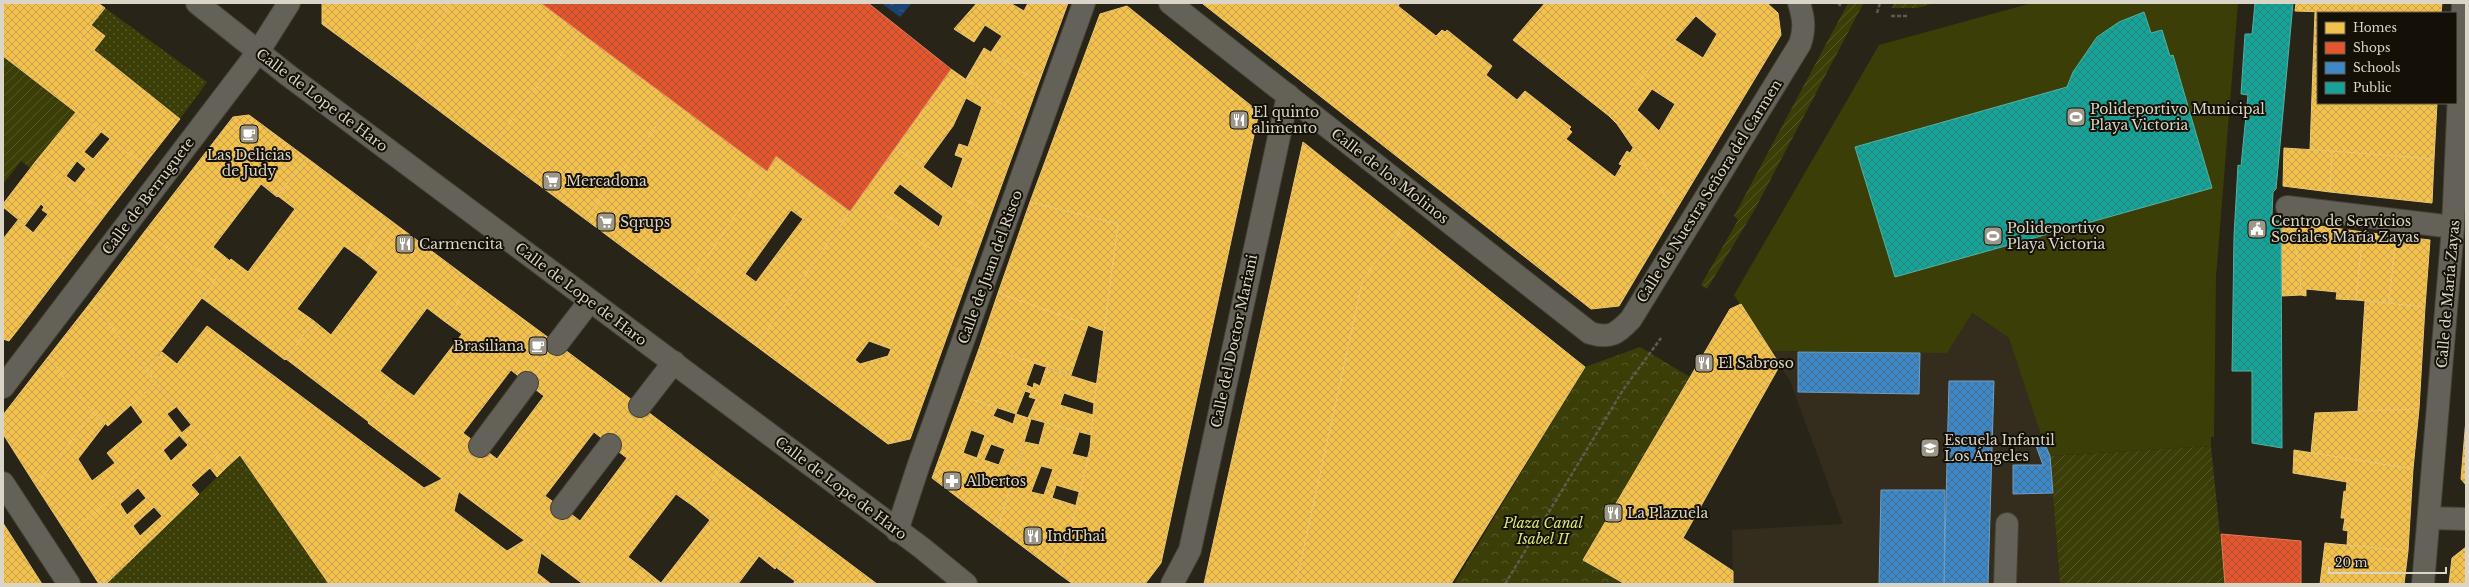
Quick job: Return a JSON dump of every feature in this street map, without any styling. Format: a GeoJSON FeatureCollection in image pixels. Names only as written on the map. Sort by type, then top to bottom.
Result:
{"type":"FeatureCollection","features":[{"type":"Feature","properties":{"kind":"street","name":"Calle de Lope de Haro"},"geometry":{"type":"LineString","coordinates":[[196,3],[258,52],[590,301],[674,362],[966,584]]}},
{"type":"Feature","properties":{"kind":"street","name":"Calle de Berruguete"},"geometry":{"type":"LineString","coordinates":[[3,387],[258,52],[289,3]]}},
{"type":"Feature","properties":{"kind":"street","name":"Calle de Juan del Risco"},"geometry":{"type":"LineString","coordinates":[[897,531],[921,459],[1084,3]]}},
{"type":"Feature","properties":{"kind":"street","name":"Calle de los Molinos"},"geometry":{"type":"LineString","coordinates":[[1170,3],[1590,333],[1602,337],[1615,334]]}},
{"type":"Feature","properties":{"kind":"street","name":"Calle de Nuestra Señora del Carmen"},"geometry":{"type":"LineString","coordinates":[[1615,334],[1631,319],[1800,44],[1804,30],[1804,17],[1799,3]]}},
{"type":"Feature","properties":{"kind":"street","name":"Calle de María Zayas"},"geometry":{"type":"LineString","coordinates":[[2423,584],[2460,227],[2464,3]]}},
{"type":"Feature","properties":{"kind":"street","name":"Calle del Doctor Mariani"},"geometry":{"type":"LineString","coordinates":[[1172,584],[1190,550],[1288,95]]}},
{"type":"Feature","properties":{"kind":"street"},"geometry":{"type":"LineString","coordinates":[[2287,207],[2460,227]]}},
{"type":"Feature","properties":{"kind":"street"},"geometry":{"type":"LineString","coordinates":[[557,344],[590,301]]}},
{"type":"Feature","properties":{"kind":"street"},"geometry":{"type":"LineString","coordinates":[[640,406],[674,362]]}},
{"type":"Feature","properties":{"kind":"street"},"geometry":{"type":"LineString","coordinates":[[480,446],[527,383]]}},
{"type":"Feature","properties":{"kind":"street"},"geometry":{"type":"LineString","coordinates":[[562,508],[610,445]]}},
{"type":"Feature","properties":{"kind":"street"},"geometry":{"type":"LineString","coordinates":[[3,483],[69,584]]}},
{"type":"Feature","properties":{"kind":"street"},"geometry":{"type":"LineString","coordinates":[[2430,518],[2466,519]]}},
{"type":"Feature","properties":{"kind":"street"},"geometry":{"type":"LineString","coordinates":[[2005,584],[2007,524]]}},
{"type":"Feature","properties":{"kind":"path"},"geometry":{"type":"LineString","coordinates":[[1838,3],[1841,6]]}},
{"type":"Feature","properties":{"kind":"path"},"geometry":{"type":"LineString","coordinates":[[1878,13],[1880,3]]}},
{"type":"Feature","properties":{"kind":"path"},"geometry":{"type":"LineString","coordinates":[[1891,16],[1910,16]]}},
{"type":"Feature","properties":{"kind":"path"},"geometry":{"type":"LineString","coordinates":[[1505,584],[1623,390],[1661,338]]}},
{"type":"Feature","properties":{"kind":"shaded area","name":"Escuela Infantil Los Ángeles"},"geometry":{"type":"Polygon","coordinates":[[[1971,313],[2009,338],[2050,456],[2060,584],[1733,584],[1732,530],[1843,524],[1790,381],[1771,351],[1920,353],[1971,313]]]}},
{"type":"Feature","properties":{"kind":"green space"},"geometry":{"type":"Polygon","coordinates":[[[1848,3],[1863,4],[1755,209],[1707,289],[1701,285],[1738,220],[1734,216],[1848,3]]]}},
{"type":"Feature","properties":{"kind":"green space"},"geometry":{"type":"Polygon","coordinates":[[[1894,3],[1934,3],[1917,8],[1892,8],[1894,3]]]}},
{"type":"Feature","properties":{"kind":"green space","name":"Polideportivo Playa Victoria"},"geometry":{"type":"Polygon","coordinates":[[[2032,3],[2238,3],[2216,277],[2214,437],[2211,437],[2211,446],[2048,456],[2009,338],[1972,313],[1947,353],[1771,351],[1734,295],[1879,45],[2032,3]]]}},
{"type":"Feature","properties":{"kind":"green space"},"geometry":{"type":"Polygon","coordinates":[[[105,8],[207,82],[180,119],[80,39],[105,8]]]}},
{"type":"Feature","properties":{"kind":"green space"},"geometry":{"type":"Polygon","coordinates":[[[3,56],[76,112],[30,168],[21,161],[3,184],[3,56]]]}},
{"type":"Feature","properties":{"kind":"green space","name":"Plaza Canal Isabel II"},"geometry":{"type":"Polygon","coordinates":[[[1640,347],[1690,377],[1583,560],[1625,584],[1454,584],[1585,367],[1640,347]]]}},
{"type":"Feature","properties":{"kind":"green space"},"geometry":{"type":"Polygon","coordinates":[[[2211,446],[2225,584],[2060,584],[2050,456],[2211,446]]]}},
{"type":"Feature","properties":{"kind":"green space"},"geometry":{"type":"Polygon","coordinates":[[[240,455],[329,584],[106,584],[240,455]]]}},
{"type":"Feature","properties":{"kind":"water"},"geometry":{"type":"Polygon","coordinates":[[[881,3],[912,3],[900,17],[881,3]]]}},
{"type":"Feature","properties":{"kind":"building: Homes"},"geometry":{"type":"Polygon","coordinates":[[[3,3],[98,3],[105,8],[80,39],[180,119],[144,165],[3,56],[3,3]]]}},
{"type":"Feature","properties":{"kind":"building: Homes"},"geometry":{"type":"Polygon","coordinates":[[[322,3],[436,3],[446,11],[394,77],[322,24],[322,3]]]}},
{"type":"Feature","properties":{"kind":"building: Homes"},"geometry":{"type":"Polygon","coordinates":[[[436,3],[452,3],[446,11],[436,3]]]}},
{"type":"Feature","properties":{"kind":"building: Homes"},"geometry":{"type":"Polygon","coordinates":[[[452,3],[541,3],[579,31],[490,149],[394,77],[452,3]]]}},
{"type":"Feature","properties":{"kind":"building: Homes"},"geometry":{"type":"Polygon","coordinates":[[[977,3],[1010,3],[1024,11],[1028,3],[1068,3],[1039,82],[991,52],[1002,36],[985,25],[974,42],[954,29],[977,3]]]}},
{"type":"Feature","properties":{"kind":"building: Homes"},"geometry":{"type":"Polygon","coordinates":[[[1316,3],[1319,5],[1321,3],[1400,3],[1398,6],[1436,36],[1442,30],[1445,32],[1447,30],[1492,66],[1486,75],[1517,100],[1525,91],[1571,127],[1569,129],[1572,132],[1566,139],[1615,177],[1622,165],[1619,164],[1627,151],[1630,153],[1633,148],[1676,210],[1619,306],[1591,309],[1203,4],[1316,3]]]}},
{"type":"Feature","properties":{"kind":"building: Homes"},"geometry":{"type":"Polygon","coordinates":[[[1545,3],[1707,3],[1609,116],[1513,40],[1545,3]]]}},
{"type":"Feature","properties":{"kind":"building: Homes"},"geometry":{"type":"Polygon","coordinates":[[[1707,3],[1767,3],[1778,13],[1781,35],[1676,210],[1617,124],[1609,116],[1675,40],[1703,58],[1717,34],[1696,16],[1707,3]],[[1652,89],[1637,110],[1659,131],[1675,104],[1652,89]]]}},
{"type":"Feature","properties":{"kind":"building: Homes"},"geometry":{"type":"Polygon","coordinates":[[[2296,3],[2356,3],[2355,12],[2295,11],[2296,3]]]}},
{"type":"Feature","properties":{"kind":"building: Homes"},"geometry":{"type":"Polygon","coordinates":[[[2356,3],[2442,3],[2441,12],[2355,12],[2356,3]]]}},
{"type":"Feature","properties":{"kind":"building: Homes"},"geometry":{"type":"Polygon","coordinates":[[[1127,6],[1259,112],[1161,563],[1145,584],[1073,584],[1059,574],[1090,448],[1094,403],[1118,224],[1030,202],[1100,14],[1127,6]]]}},
{"type":"Feature","properties":{"kind":"building: Homes"},"geometry":{"type":"Polygon","coordinates":[[[2315,12],[2317,12],[2317,67],[2313,67],[2315,12]]]}},
{"type":"Feature","properties":{"kind":"building: Homes"},"geometry":{"type":"Polygon","coordinates":[[[91,25],[105,36],[94,50],[80,39],[91,25]]]}},
{"type":"Feature","properties":{"kind":"building: Homes"},"geometry":{"type":"Polygon","coordinates":[[[579,31],[675,102],[585,219],[490,149],[579,31]]]}},
{"type":"Feature","properties":{"kind":"building: Homes"},"geometry":{"type":"Polygon","coordinates":[[[984,48],[1039,82],[1025,121],[966,79],[984,48]]]}},
{"type":"Feature","properties":{"kind":"building: Homes"},"geometry":{"type":"Polygon","coordinates":[[[2313,67],[2317,67],[2317,104],[2437,104],[2434,159],[2310,150],[2313,67]]]}},
{"type":"Feature","properties":{"kind":"building: Homes"},"geometry":{"type":"Polygon","coordinates":[[[951,69],[1025,121],[990,217],[952,189],[963,158],[955,155],[959,144],[968,147],[982,107],[966,98],[953,126],[923,167],[896,147],[951,69]]]}},
{"type":"Feature","properties":{"kind":"building: Homes"},"geometry":{"type":"Polygon","coordinates":[[[675,102],[767,171],[683,292],[585,219],[675,102]]]}},
{"type":"Feature","properties":{"kind":"building: Homes"},"geometry":{"type":"Polygon","coordinates":[[[76,112],[101,132],[84,152],[93,159],[110,139],[144,165],[106,214],[36,161],[76,112]],[[77,161],[66,176],[75,183],[86,169],[77,161]]]}},
{"type":"Feature","properties":{"kind":"building: Homes"},"geometry":{"type":"Polygon","coordinates":[[[249,115],[307,158],[277,197],[261,184],[213,247],[230,261],[214,282],[145,231],[233,117],[249,115]]]}},
{"type":"Feature","properties":{"kind":"building: Homes"},"geometry":{"type":"Polygon","coordinates":[[[1303,142],[1406,224],[1363,279],[1296,584],[1204,584],[1303,142]]]}},
{"type":"Feature","properties":{"kind":"building: Homes"},"geometry":{"type":"Polygon","coordinates":[[[896,147],[990,217],[968,278],[861,196],[896,147]],[[900,184],[893,193],[939,227],[943,216],[900,184]]]}},
{"type":"Feature","properties":{"kind":"building: Homes"},"geometry":{"type":"Polygon","coordinates":[[[2284,148],[2332,151],[2330,192],[2283,186],[2284,148]]]}},
{"type":"Feature","properties":{"kind":"building: Homes"},"geometry":{"type":"Polygon","coordinates":[[[2332,151],[2434,159],[2432,203],[2330,192],[2332,151]]]}},
{"type":"Feature","properties":{"kind":"building: Homes"},"geometry":{"type":"Polygon","coordinates":[[[776,156],[850,211],[756,346],[683,292],[776,156]],[[791,210],[745,274],[756,282],[803,219],[791,210]]]}},
{"type":"Feature","properties":{"kind":"building: Homes"},"geometry":{"type":"Polygon","coordinates":[[[307,158],[390,220],[361,258],[344,246],[297,309],[314,321],[285,360],[202,298],[231,259],[248,272],[295,209],[278,196],[307,158]]]}},
{"type":"Feature","properties":{"kind":"building: Homes"},"geometry":{"type":"Polygon","coordinates":[[[36,161],[106,214],[69,263],[33,233],[48,214],[42,210],[44,207],[41,204],[25,225],[3,207],[3,204],[36,161]]]}},
{"type":"Feature","properties":{"kind":"building: Homes"},"geometry":{"type":"Polygon","coordinates":[[[861,196],[968,278],[910,439],[888,444],[756,346],[861,196]],[[869,341],[855,360],[860,364],[888,356],[891,349],[869,341]]]}},
{"type":"Feature","properties":{"kind":"building: Homes"},"geometry":{"type":"Polygon","coordinates":[[[1030,202],[1118,224],[1104,331],[998,293],[1030,202]]]}},
{"type":"Feature","properties":{"kind":"building: Homes"},"geometry":{"type":"Polygon","coordinates":[[[18,220],[69,263],[27,318],[3,300],[3,239],[18,220]]]}},
{"type":"Feature","properties":{"kind":"building: Homes"},"geometry":{"type":"Polygon","coordinates":[[[390,220],[473,282],[444,321],[427,308],[380,371],[397,384],[369,422],[286,359],[314,321],[331,335],[378,272],[361,258],[390,220]]]}},
{"type":"Feature","properties":{"kind":"building: Homes"},"geometry":{"type":"Polygon","coordinates":[[[2281,221],[2290,222],[2300,269],[2301,295],[2282,296],[2281,221]]]}},
{"type":"Feature","properties":{"kind":"building: Homes"},"geometry":{"type":"Polygon","coordinates":[[[2290,222],[2363,232],[2356,300],[2336,299],[2337,292],[2306,289],[2306,296],[2301,295],[2300,269],[2290,222]]]}},
{"type":"Feature","properties":{"kind":"building: Homes"},"geometry":{"type":"Polygon","coordinates":[[[1406,224],[1585,367],[1451,584],[1296,584],[1363,279],[1406,224]]]}},
{"type":"Feature","properties":{"kind":"building: Homes"},"geometry":{"type":"Polygon","coordinates":[[[145,231],[214,282],[147,370],[91,302],[145,231]]]}},
{"type":"Feature","properties":{"kind":"building: Homes"},"geometry":{"type":"Polygon","coordinates":[[[2363,232],[2396,236],[2389,303],[2356,300],[2363,232]]]}},
{"type":"Feature","properties":{"kind":"building: Homes"},"geometry":{"type":"Polygon","coordinates":[[[2396,236],[2430,240],[2425,307],[2389,303],[2396,236]]]}},
{"type":"Feature","properties":{"kind":"building: Homes"},"geometry":{"type":"Polygon","coordinates":[[[473,282],[557,344],[527,383],[511,370],[463,433],[480,446],[450,485],[368,423],[397,384],[414,396],[462,334],[444,321],[473,282]]]}},
{"type":"Feature","properties":{"kind":"building: Homes"},"geometry":{"type":"Polygon","coordinates":[[[998,293],[1088,325],[1071,375],[980,346],[998,293]]]}},
{"type":"Feature","properties":{"kind":"building: Homes"},"geometry":{"type":"Polygon","coordinates":[[[3,300],[27,318],[9,341],[3,339],[3,300]]]}},
{"type":"Feature","properties":{"kind":"building: Homes"},"geometry":{"type":"Polygon","coordinates":[[[2365,301],[2425,307],[2419,409],[2358,411],[2365,301]]]}},
{"type":"Feature","properties":{"kind":"building: Homes"},"geometry":{"type":"Polygon","coordinates":[[[91,302],[156,382],[108,426],[93,413],[48,357],[91,302]]]}},
{"type":"Feature","properties":{"kind":"building: Homes"},"geometry":{"type":"Polygon","coordinates":[[[1741,304],[1780,365],[1683,538],[1733,571],[1733,584],[1625,584],[1583,560],[1730,309],[1741,304]]]}},
{"type":"Feature","properties":{"kind":"building: Homes"},"geometry":{"type":"Polygon","coordinates":[[[207,326],[424,488],[442,479],[459,490],[454,511],[507,551],[525,540],[541,553],[537,573],[551,584],[329,584],[240,455],[226,468],[147,370],[162,352],[177,364],[207,326]]]}},
{"type":"Feature","properties":{"kind":"building: Homes"},"geometry":{"type":"Polygon","coordinates":[[[557,344],[640,406],[610,445],[594,432],[545,496],[562,508],[532,546],[450,485],[480,446],[497,459],[544,396],[527,383],[557,344]]]}},
{"type":"Feature","properties":{"kind":"building: Homes"},"geometry":{"type":"Polygon","coordinates":[[[980,346],[1034,363],[1026,385],[1033,388],[1034,383],[1040,386],[1046,368],[1097,384],[1094,403],[1064,393],[1060,405],[1093,415],[1091,435],[1028,418],[1036,399],[1029,397],[1031,393],[1025,391],[1016,414],[962,396],[980,346]]]}},
{"type":"Feature","properties":{"kind":"building: Homes"},"geometry":{"type":"Polygon","coordinates":[[[48,357],[93,413],[36,486],[3,434],[3,415],[48,357]]]}},
{"type":"Feature","properties":{"kind":"building: Homes"},"geometry":{"type":"Polygon","coordinates":[[[156,382],[176,407],[167,414],[182,433],[69,537],[36,486],[93,413],[105,424],[78,459],[92,481],[115,463],[107,453],[143,422],[131,405],[156,382]]]}},
{"type":"Feature","properties":{"kind":"building: Homes"},"geometry":{"type":"Polygon","coordinates":[[[962,396],[997,408],[993,416],[1013,424],[1016,414],[1031,419],[998,528],[932,478],[962,396]],[[971,430],[963,453],[977,458],[985,435],[971,430]],[[991,444],[984,460],[999,465],[1005,449],[991,444]]]}},
{"type":"Feature","properties":{"kind":"building: Homes"},"geometry":{"type":"Polygon","coordinates":[[[640,406],[722,468],[693,506],[676,494],[628,557],[645,570],[634,584],[583,584],[532,546],[562,507],[580,521],[627,458],[610,445],[640,406]]]}},
{"type":"Feature","properties":{"kind":"building: Homes"},"geometry":{"type":"Polygon","coordinates":[[[2419,409],[2413,469],[2311,453],[2315,413],[2419,409]]]}},
{"type":"Feature","properties":{"kind":"building: Homes"},"geometry":{"type":"Polygon","coordinates":[[[2466,419],[2466,485],[2461,479],[2466,419]]]}},
{"type":"Feature","properties":{"kind":"building: Homes"},"geometry":{"type":"Polygon","coordinates":[[[1045,423],[1079,432],[1072,454],[1088,458],[1080,492],[1056,485],[1052,498],[1077,506],[1059,574],[998,528],[1025,442],[1039,445],[1045,423]],[[1041,466],[1031,492],[1044,495],[1053,469],[1041,466]]]}},
{"type":"Feature","properties":{"kind":"building: Homes"},"geometry":{"type":"Polygon","coordinates":[[[191,425],[226,468],[217,477],[210,468],[191,485],[199,494],[106,584],[99,584],[69,537],[163,450],[171,461],[188,445],[179,435],[191,425]],[[138,488],[120,504],[127,515],[146,498],[138,488]],[[154,507],[133,526],[140,536],[162,516],[154,507]]]}},
{"type":"Feature","properties":{"kind":"building: Homes"},"geometry":{"type":"Polygon","coordinates":[[[2294,450],[2413,469],[2408,551],[2347,545],[2348,531],[2343,530],[2345,518],[2341,518],[2344,491],[2346,492],[2347,482],[2293,473],[2294,450]]]}},
{"type":"Feature","properties":{"kind":"building: Homes"},"geometry":{"type":"Polygon","coordinates":[[[722,468],[805,530],[775,569],[759,556],[738,584],[634,584],[645,570],[661,583],[710,520],[693,506],[722,468]]]}},
{"type":"Feature","properties":{"kind":"building: Homes"},"geometry":{"type":"Polygon","coordinates":[[[3,523],[42,584],[3,584],[3,523]]]}},
{"type":"Feature","properties":{"kind":"building: Homes"},"geometry":{"type":"Polygon","coordinates":[[[805,530],[877,584],[793,584],[795,581],[777,568],[805,530]]]}},
{"type":"Feature","properties":{"kind":"building: Homes"},"geometry":{"type":"Polygon","coordinates":[[[2325,543],[2408,551],[2404,584],[2320,584],[2325,543]]]}},
{"type":"Feature","properties":{"kind":"building: Homes"},"geometry":{"type":"Polygon","coordinates":[[[2466,547],[2466,584],[2449,584],[2452,558],[2466,547]]]}},
{"type":"Feature","properties":{"kind":"building: Shops"},"geometry":{"type":"Polygon","coordinates":[[[541,3],[868,3],[951,69],[850,211],[776,156],[767,171],[541,3]]]}},
{"type":"Feature","properties":{"kind":"building: Shops"},"geometry":{"type":"Polygon","coordinates":[[[2221,534],[2301,541],[2301,584],[2225,584],[2221,534]]]}},
{"type":"Feature","properties":{"kind":"building: Schools"},"geometry":{"type":"Polygon","coordinates":[[[1798,352],[1920,353],[1919,394],[1798,392],[1798,352]]]}},
{"type":"Feature","properties":{"kind":"building: Schools"},"geometry":{"type":"Polygon","coordinates":[[[1949,381],[1994,381],[1988,584],[1944,584],[1949,381]]]}},
{"type":"Feature","properties":{"kind":"building: Schools"},"geometry":{"type":"Polygon","coordinates":[[[2043,440],[2050,456],[2053,493],[2013,494],[2013,465],[2043,465],[2035,443],[2043,440]]]}},
{"type":"Feature","properties":{"kind":"building: Schools"},"geometry":{"type":"Polygon","coordinates":[[[1881,490],[1945,490],[1944,584],[1879,584],[1881,490]]]}},
{"type":"Feature","properties":{"kind":"building: Public","name":"Centro de Servicios Sociales María Zayas"},"geometry":{"type":"Polygon","coordinates":[[[2255,3],[2293,3],[2276,189],[2273,192],[2272,214],[2275,221],[2281,221],[2282,448],[2252,443],[2252,371],[2232,371],[2234,236],[2238,165],[2241,166],[2248,95],[2241,94],[2245,34],[2252,34],[2255,3]]]}},
{"type":"Feature","properties":{"kind":"building: Public","name":"Polideportivo Municipal Playa Victoria"},"geometry":{"type":"Polygon","coordinates":[[[2144,12],[2151,33],[2162,30],[2170,56],[2173,55],[2212,188],[1895,277],[1855,147],[2067,87],[2073,72],[2097,37],[2119,22],[2144,12]]]}},
{"type":"Feature","properties":{"kind":"place","name":"Polideportivo Municipal Playa Victoria"},"geometry":{"type":"Point","coordinates":[2076,117]}},
{"type":"Feature","properties":{"kind":"place","name":"El quinto alimento"},"geometry":{"type":"Point","coordinates":[1239,120]}},
{"type":"Feature","properties":{"kind":"place","name":"Las Delicias de Judy"},"geometry":{"type":"Point","coordinates":[249,134]}},
{"type":"Feature","properties":{"kind":"place","name":"Mercadona"},"geometry":{"type":"Point","coordinates":[552,181]}},
{"type":"Feature","properties":{"kind":"place","name":"Sqrups"},"geometry":{"type":"Point","coordinates":[606,222]}},
{"type":"Feature","properties":{"kind":"place","name":"Centro de Servicios Sociales María Zayas"},"geometry":{"type":"Point","coordinates":[2257,229]}},
{"type":"Feature","properties":{"kind":"place","name":"Polideportivo Playa Victoria"},"geometry":{"type":"Point","coordinates":[1993,236]}},
{"type":"Feature","properties":{"kind":"place","name":"Carmencita"},"geometry":{"type":"Point","coordinates":[405,244]}},
{"type":"Feature","properties":{"kind":"place","name":"Brasiliana"},"geometry":{"type":"Point","coordinates":[538,346]}},
{"type":"Feature","properties":{"kind":"place","name":"El Sabroso"},"geometry":{"type":"Point","coordinates":[1704,363]}},
{"type":"Feature","properties":{"kind":"place","name":"Escuela Infantil Los Ángeles"},"geometry":{"type":"Point","coordinates":[1930,448]}},
{"type":"Feature","properties":{"kind":"place","name":"Albertos"},"geometry":{"type":"Point","coordinates":[952,481]}},
{"type":"Feature","properties":{"kind":"place","name":"La Plazuela"},"geometry":{"type":"Point","coordinates":[1613,513]}},
{"type":"Feature","properties":{"kind":"place","name":"IndThai"},"geometry":{"type":"Point","coordinates":[1033,536]}}]}
